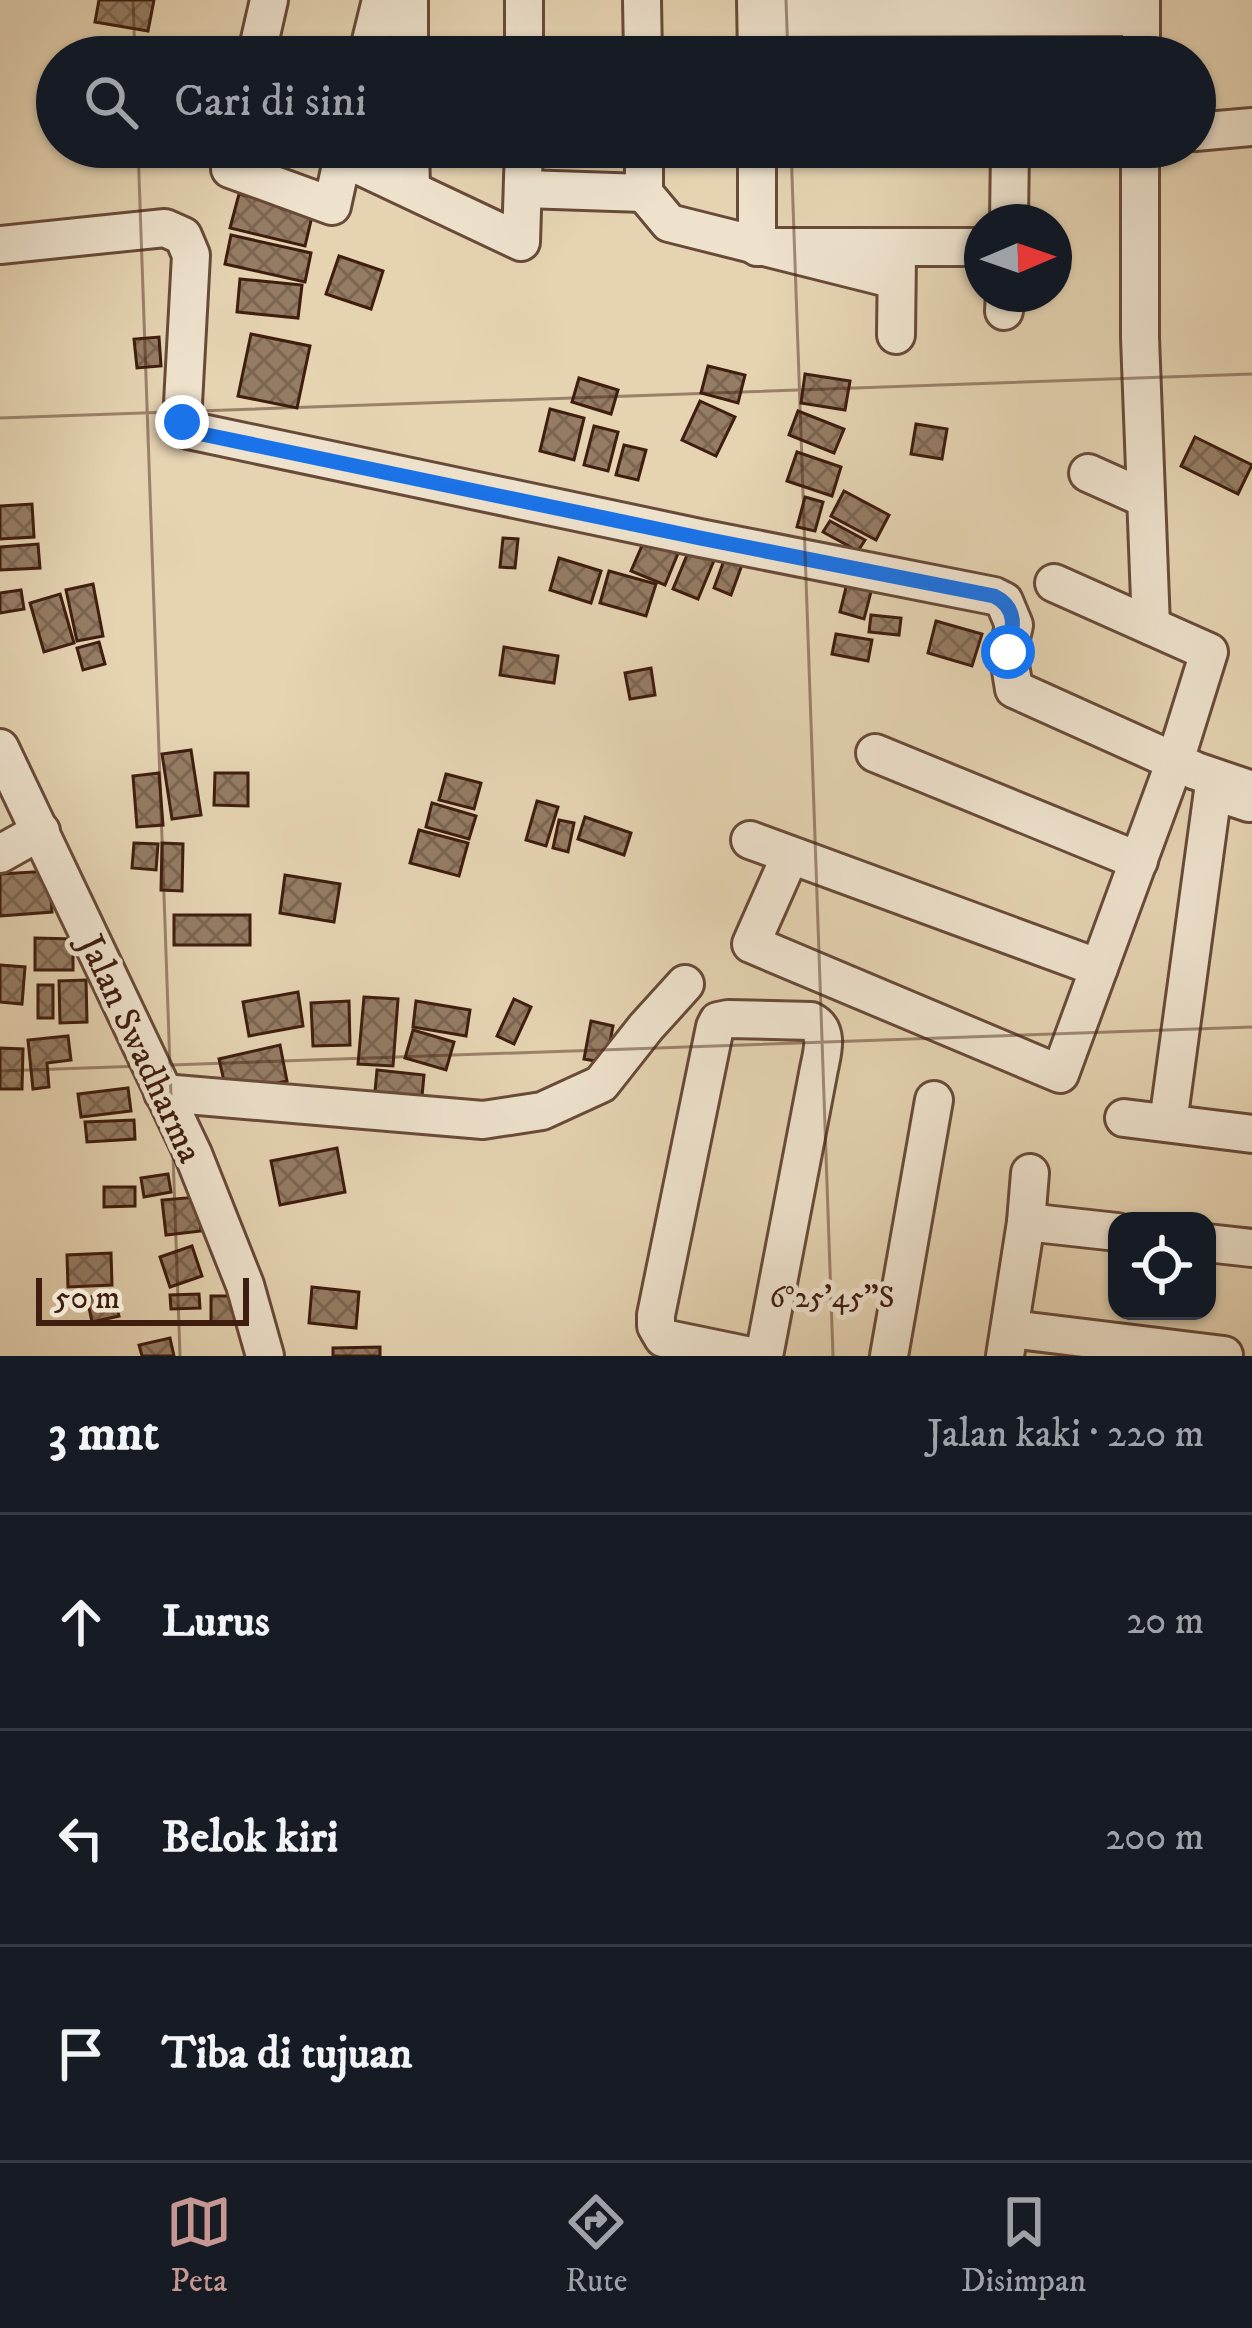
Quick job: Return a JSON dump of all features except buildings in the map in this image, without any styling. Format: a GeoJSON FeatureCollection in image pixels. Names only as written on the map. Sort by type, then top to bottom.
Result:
{"type":"FeatureCollection","features":[{"type":"Feature","properties":{"kind":"street"},"geometry":{"type":"LineString","coordinates":[[260,36],[268,0]]}},
{"type":"Feature","properties":{"kind":"street"},"geometry":{"type":"LineString","coordinates":[[372,36],[380,0]]}},
{"type":"Feature","properties":{"kind":"street"},"geometry":{"type":"LineString","coordinates":[[409,0],[409,36]]}},
{"type":"Feature","properties":{"kind":"street"},"geometry":{"type":"LineString","coordinates":[[524,0],[524,36]]}},
{"type":"Feature","properties":{"kind":"street"},"geometry":{"type":"LineString","coordinates":[[642,0],[643,36]]}},
{"type":"Feature","properties":{"kind":"street"},"geometry":{"type":"LineString","coordinates":[[757,9],[1141,8]]}},
{"type":"Feature","properties":{"kind":"street"},"geometry":{"type":"LineString","coordinates":[[1216,130],[1252,127]]}},
{"type":"Feature","properties":{"kind":"street"},"geometry":{"type":"LineString","coordinates":[[230,168],[332,206],[341,168]]}},
{"type":"Feature","properties":{"kind":"street"},"geometry":{"type":"LineString","coordinates":[[372,168],[521,242],[524,168]]}},
{"type":"Feature","properties":{"kind":"street"},"geometry":{"type":"LineString","coordinates":[[410,168],[411,189]]}},
{"type":"Feature","properties":{"kind":"street"},"geometry":{"type":"LineString","coordinates":[[644,168],[644,193],[669,223],[757,247],[897,263],[964,250]]}},
{"type":"Feature","properties":{"kind":"street"},"geometry":{"type":"LineString","coordinates":[[757,168],[757,247]]}},
{"type":"Feature","properties":{"kind":"street"},"geometry":{"type":"LineString","coordinates":[[1009,204],[1010,168]]}},
{"type":"Feature","properties":{"kind":"street"},"geometry":{"type":"LineString","coordinates":[[1140,168],[1140,338],[1151,626]]}},
{"type":"Feature","properties":{"kind":"street"},"geometry":{"type":"LineString","coordinates":[[524,189],[644,193]]}},
{"type":"Feature","properties":{"kind":"street"},"geometry":{"type":"LineString","coordinates":[[0,245],[165,228],[183,236],[191,255],[182,422],[188,430],[994,596],[1010,609],[1014,625],[1008,652],[1014,689],[1252,790]]}},
{"type":"Feature","properties":{"kind":"street"},"geometry":{"type":"LineString","coordinates":[[896,335],[897,263]]}},
{"type":"Feature","properties":{"kind":"street"},"geometry":{"type":"LineString","coordinates":[[1088,472],[1146,499]]}},
{"type":"Feature","properties":{"kind":"street"},"geometry":{"type":"LineString","coordinates":[[790,856],[751,944],[1060,1074],[1175,761],[1209,652],[1054,583]]}},
{"type":"Feature","properties":{"kind":"street","name":"Jalan Swadharma"},"geometry":{"type":"LineString","coordinates":[[0,748],[193,1154],[245,1285],[265,1356]]}},
{"type":"Feature","properties":{"kind":"street"},"geometry":{"type":"LineString","coordinates":[[875,753],[1139,861]]}},
{"type":"Feature","properties":{"kind":"street"},"geometry":{"type":"LineString","coordinates":[[1168,1123],[1213,791],[1252,805]]}},
{"type":"Feature","properties":{"kind":"street"},"geometry":{"type":"LineString","coordinates":[[0,854],[41,831]]}},
{"type":"Feature","properties":{"kind":"street"},"geometry":{"type":"LineString","coordinates":[[750,840],[1100,968]]}},
{"type":"Feature","properties":{"kind":"street"},"geometry":{"type":"LineString","coordinates":[[164,1093],[483,1120],[542,1111],[601,1084],[686,984]]}},
{"type":"Feature","properties":{"kind":"street"},"geometry":{"type":"LineString","coordinates":[[750,1356],[663,1338],[656,1315],[718,1022],[811,1021],[824,1034],[764,1356]]}},
{"type":"Feature","properties":{"kind":"street"},"geometry":{"type":"LineString","coordinates":[[889,1356],[934,1100]]}},
{"type":"Feature","properties":{"kind":"street"},"geometry":{"type":"LineString","coordinates":[[1124,1118],[1252,1134]]}},
{"type":"Feature","properties":{"kind":"street"},"geometry":{"type":"LineString","coordinates":[[1030,1173],[1008,1342],[1224,1355]]}},
{"type":"Feature","properties":{"kind":"street"},"geometry":{"type":"LineString","coordinates":[[1026,1222],[1108,1231]]}},
{"type":"Feature","properties":{"kind":"street"},"geometry":{"type":"LineString","coordinates":[[1216,1244],[1252,1248]]}},
{"type":"Feature","properties":{"kind":"route"},"geometry":{"type":"LineString","coordinates":[[182,422],[188,430],[202,434],[994,596],[1010,609],[1014,625],[1008,652]]}}]}
